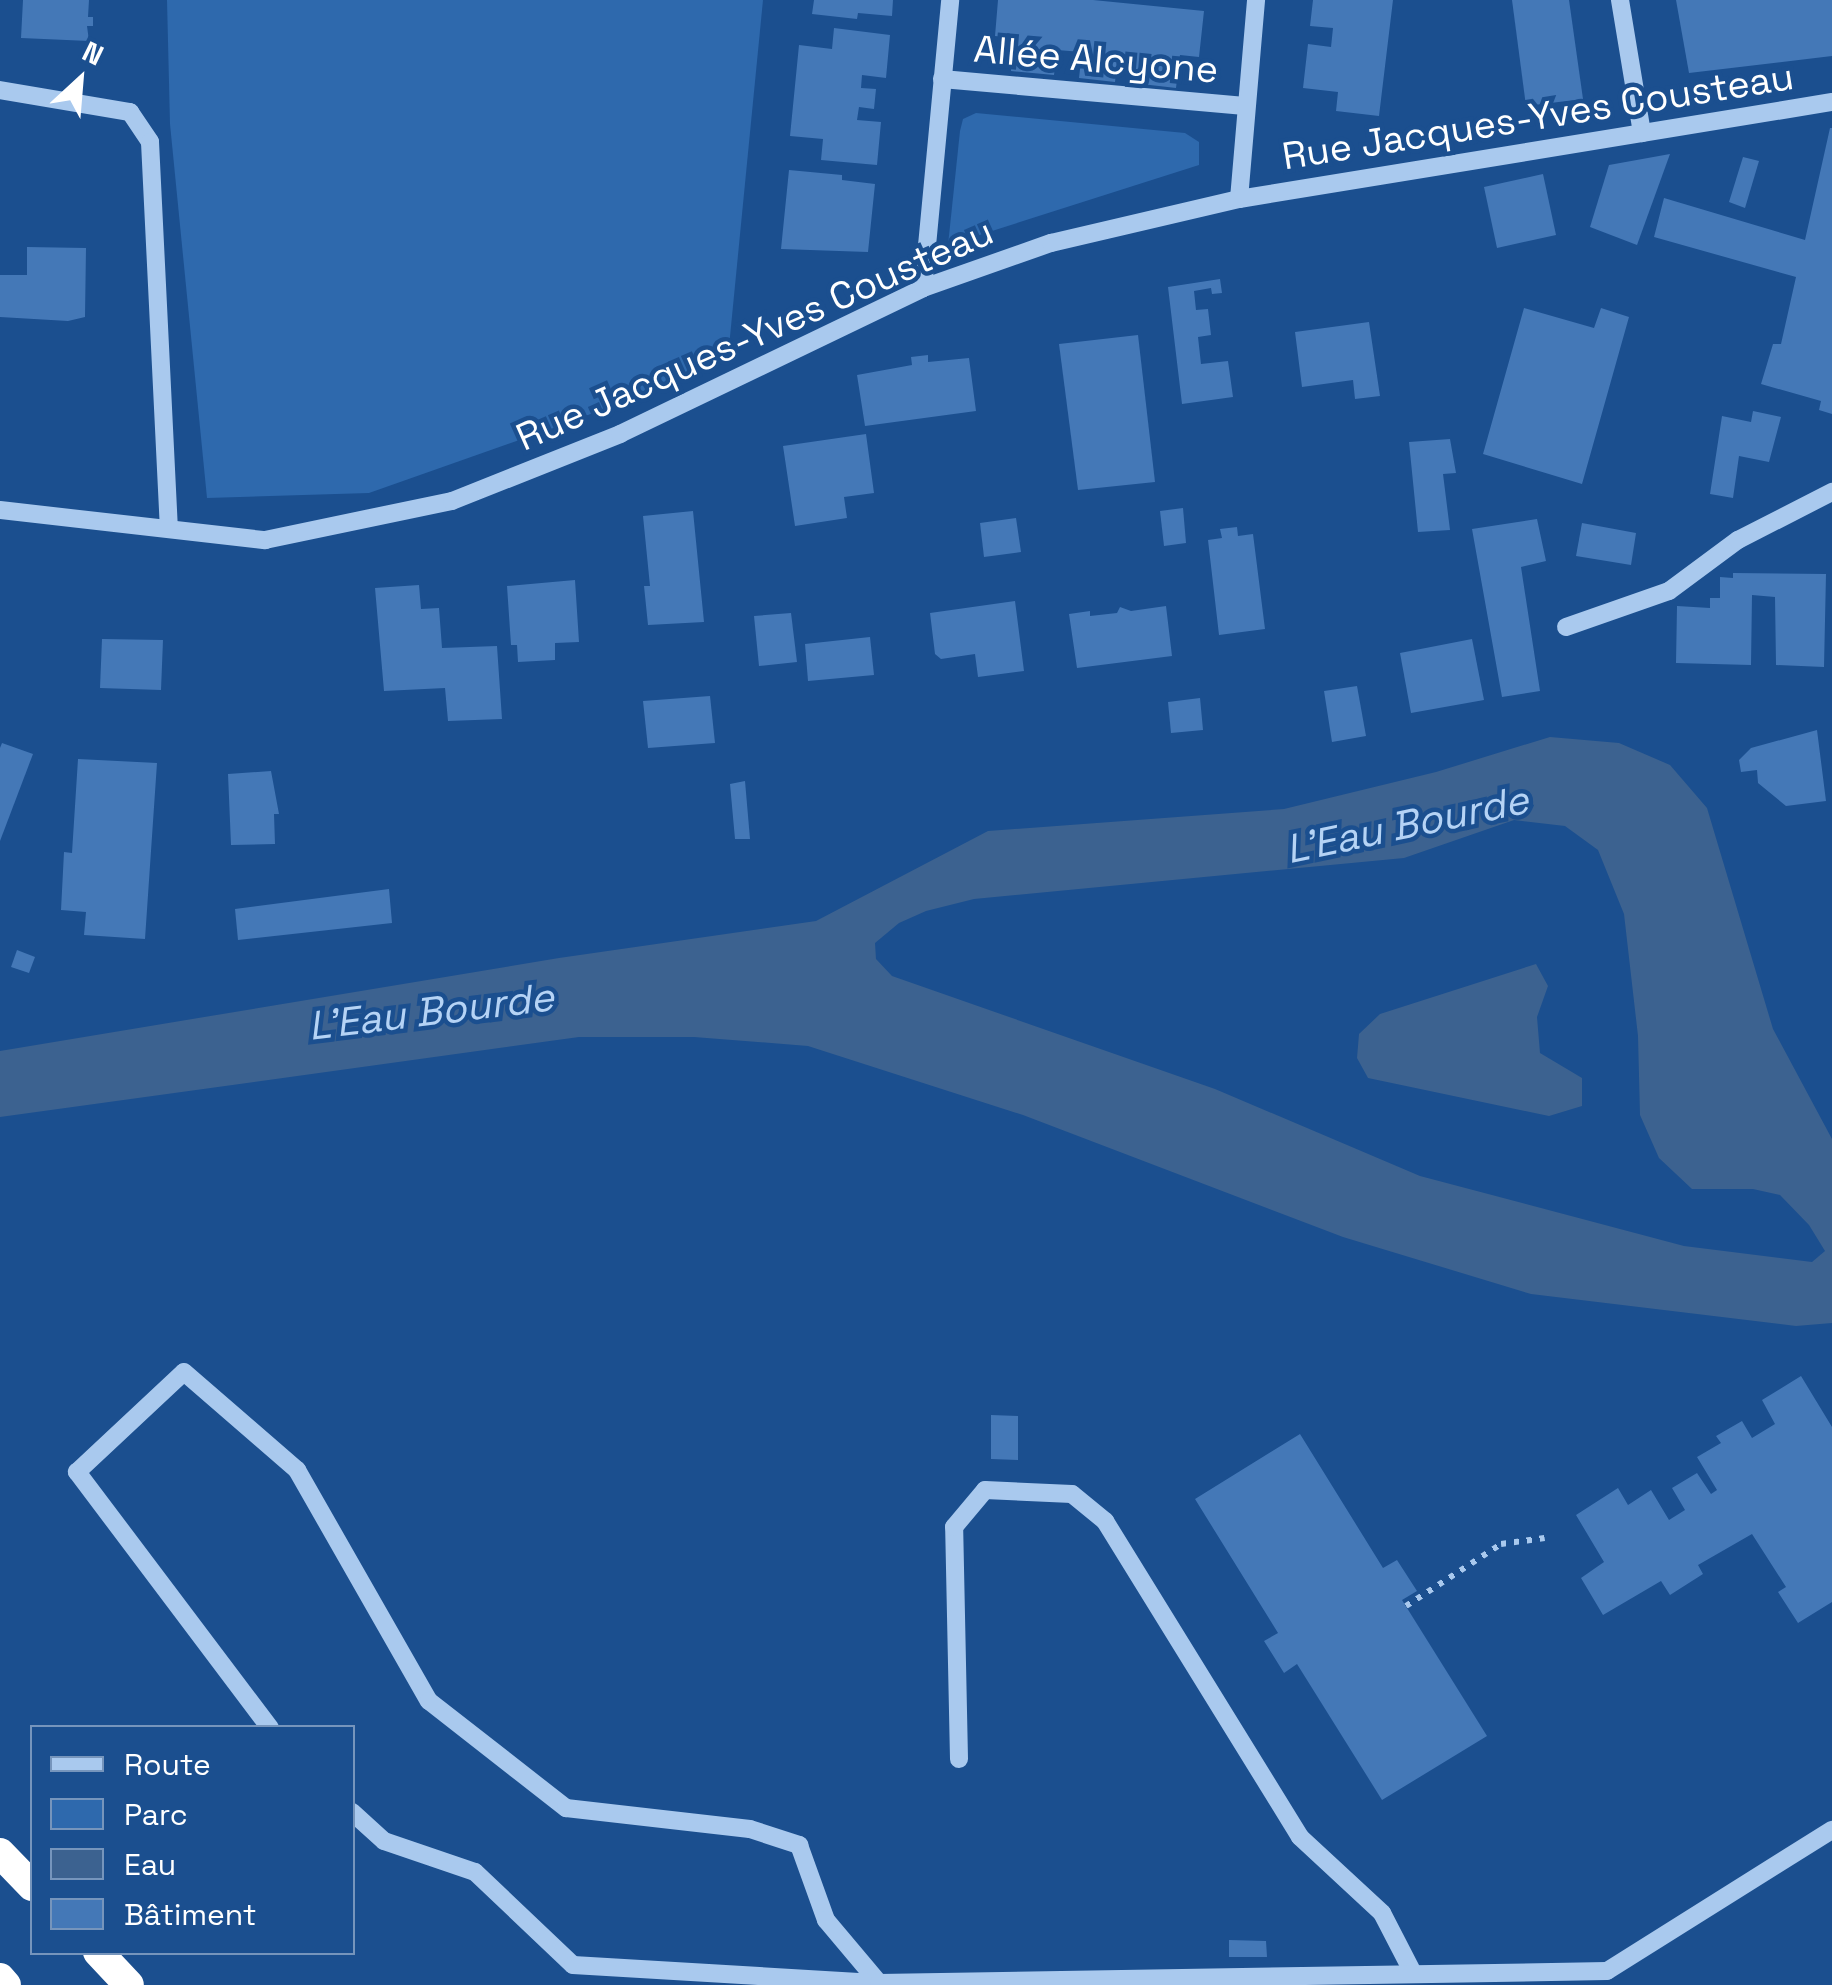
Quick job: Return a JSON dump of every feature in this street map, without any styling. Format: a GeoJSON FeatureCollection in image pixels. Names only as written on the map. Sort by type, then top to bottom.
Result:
{"type":"FeatureCollection","features":[{"type":"Feature","properties":{"kind":"highway"},"geometry":{"type":"LineString","coordinates":[[0,1853],[30,1884]]}},
{"type":"Feature","properties":{"kind":"highway"},"geometry":{"type":"LineString","coordinates":[[101,1955],[129,1985]]}},
{"type":"Feature","properties":{"kind":"highway"},"geometry":{"type":"LineString","coordinates":[[0,1978],[6,1985]]}},
{"type":"Feature","properties":{"kind":"street"},"geometry":{"type":"LineString","coordinates":[[923,288],[950,0]]}},
{"type":"Feature","properties":{"kind":"street"},"geometry":{"type":"LineString","coordinates":[[1239,200],[1256,0]]}},
{"type":"Feature","properties":{"kind":"street"},"geometry":{"type":"LineString","coordinates":[[1620,0],[1642,133]]}},
{"type":"Feature","properties":{"kind":"street","name":"Allée Alcyone"},"geometry":{"type":"LineString","coordinates":[[942,80],[1245,106]]}},
{"type":"Feature","properties":{"kind":"street"},"geometry":{"type":"LineString","coordinates":[[0,90],[130,112],[150,142],[169,529]]}},
{"type":"Feature","properties":{"kind":"street","name":"Rue Jacques-Yves Cousteau"},"geometry":{"type":"LineString","coordinates":[[0,510],[265,540],[452,501],[620,434],[923,288],[1051,243],[1239,200],[1832,102]]}},
{"type":"Feature","properties":{"kind":"street"},"geometry":{"type":"LineString","coordinates":[[1566,627],[1670,591],[1738,540],[1832,492]]}},
{"type":"Feature","properties":{"kind":"street"},"geometry":{"type":"LineString","coordinates":[[268,1725],[77,1472],[184,1372],[297,1470],[429,1701],[566,1808],[750,1829],[799,1845],[826,1920],[879,1984]]}},
{"type":"Feature","properties":{"kind":"street"},"geometry":{"type":"LineString","coordinates":[[959,1759],[954,1528],[985,1490],[1072,1494],[1105,1521],[1300,1837],[1382,1912],[1412,1972]]}},
{"type":"Feature","properties":{"kind":"street"},"geometry":{"type":"LineString","coordinates":[[355,1815],[384,1841],[475,1872],[573,1965],[879,1984],[1607,1971],[1832,1830]]}},
{"type":"Feature","properties":{"kind":"path"},"geometry":{"type":"LineString","coordinates":[[1406,1606],[1501,1544],[1545,1538]]}},
{"type":"Feature","properties":{"kind":"green space"},"geometry":{"type":"Polygon","coordinates":[[[167,0],[763,0],[728,357],[576,420],[369,493],[207,498],[170,124],[167,0]]]}},
{"type":"Feature","properties":{"kind":"green space"},"geometry":{"type":"Polygon","coordinates":[[[976,113],[1185,133],[1199,142],[1199,165],[948,245],[960,131],[963,119],[976,113]]]}},
{"type":"Feature","properties":{"kind":"water","name":"L'Eau Bourde"},"geometry":{"type":"Polygon","coordinates":[[[1550,737],[1619,743],[1670,765],[1707,808],[1773,1029],[1832,1139],[1832,1323],[1796,1326],[1531,1294],[1343,1237],[1023,1115],[808,1046],[694,1037],[579,1037],[0,1117],[0,1051],[559,958],[816,921],[988,831],[1284,809],[1436,772],[1550,737]],[[1514,820],[1404,858],[974,899],[926,911],[899,923],[875,943],[876,959],[892,976],[1215,1089],[1420,1176],[1684,1246],[1812,1262],[1825,1251],[1809,1225],[1780,1195],[1753,1189],[1692,1189],[1659,1158],[1640,1115],[1638,1036],[1624,914],[1598,850],[1565,826],[1514,820]]]}},
{"type":"Feature","properties":{"kind":"water"},"geometry":{"type":"Polygon","coordinates":[[[1536,964],[1548,986],[1537,1017],[1540,1053],[1582,1078],[1582,1106],[1549,1116],[1368,1078],[1357,1058],[1359,1034],[1380,1014],[1536,964]]]}},
{"type":"Feature","properties":{"kind":"building"},"geometry":{"type":"Polygon","coordinates":[[[23,0],[89,0],[88,17],[93,17],[93,26],[87,26],[89,41],[21,38],[23,0]]]}},
{"type":"Feature","properties":{"kind":"building"},"geometry":{"type":"Polygon","coordinates":[[[814,0],[893,0],[892,16],[858,13],[857,19],[812,14],[814,0]]]}},
{"type":"Feature","properties":{"kind":"building"},"geometry":{"type":"Polygon","coordinates":[[[998,0],[1093,0],[1204,11],[1199,57],[1180,55],[1176,88],[1133,83],[1135,58],[1118,56],[1115,82],[1079,78],[1082,52],[1057,50],[1054,75],[1011,71],[1014,38],[995,36],[998,0]]]}},
{"type":"Feature","properties":{"kind":"building"},"geometry":{"type":"Polygon","coordinates":[[[1313,0],[1393,0],[1379,116],[1336,111],[1338,92],[1303,88],[1308,44],[1331,47],[1333,28],[1310,26],[1313,0]]]}},
{"type":"Feature","properties":{"kind":"building"},"geometry":{"type":"Polygon","coordinates":[[[1512,0],[1569,0],[1583,99],[1526,106],[1512,0]]]}},
{"type":"Feature","properties":{"kind":"building"},"geometry":{"type":"Polygon","coordinates":[[[1676,0],[1832,0],[1832,56],[1689,73],[1676,0]]]}},
{"type":"Feature","properties":{"kind":"building"},"geometry":{"type":"Polygon","coordinates":[[[834,28],[890,35],[886,78],[862,75],[861,88],[876,89],[874,109],[859,107],[857,120],[881,122],[877,165],[821,160],[823,139],[790,136],[799,45],[832,49],[834,28]]]}},
{"type":"Feature","properties":{"kind":"building"},"geometry":{"type":"Polygon","coordinates":[[[1830,128],[1832,414],[1819,410],[1821,401],[1761,384],[1773,344],[1781,344],[1796,277],[1654,237],[1664,198],[1805,240],[1830,128]]]}},
{"type":"Feature","properties":{"kind":"building"},"geometry":{"type":"Polygon","coordinates":[[[1670,154],[1637,245],[1590,227],[1609,165],[1670,154]]]}},
{"type":"Feature","properties":{"kind":"building"},"geometry":{"type":"Polygon","coordinates":[[[1743,157],[1759,161],[1745,208],[1729,202],[1743,157]]]}},
{"type":"Feature","properties":{"kind":"building"},"geometry":{"type":"Polygon","coordinates":[[[789,170],[842,175],[842,180],[875,184],[868,252],[781,249],[789,170]]]}},
{"type":"Feature","properties":{"kind":"building"},"geometry":{"type":"Polygon","coordinates":[[[1543,174],[1556,235],[1497,248],[1484,187],[1543,174]]]}},
{"type":"Feature","properties":{"kind":"building"},"geometry":{"type":"Polygon","coordinates":[[[27,247],[86,248],[85,317],[68,321],[0,317],[0,275],[27,275],[27,247]]]}},
{"type":"Feature","properties":{"kind":"building"},"geometry":{"type":"Polygon","coordinates":[[[1220,279],[1222,293],[1212,294],[1211,288],[1194,291],[1196,310],[1208,309],[1211,335],[1198,337],[1201,364],[1228,361],[1233,397],[1182,404],[1168,287],[1220,279]]]}},
{"type":"Feature","properties":{"kind":"building"},"geometry":{"type":"Polygon","coordinates":[[[1524,308],[1594,328],[1601,308],[1629,317],[1582,484],[1483,454],[1524,308]]]}},
{"type":"Feature","properties":{"kind":"building"},"geometry":{"type":"Polygon","coordinates":[[[1369,322],[1380,396],[1355,399],[1353,380],[1302,387],[1295,332],[1369,322]]]}},
{"type":"Feature","properties":{"kind":"building"},"geometry":{"type":"Polygon","coordinates":[[[1138,335],[1155,482],[1078,490],[1059,344],[1138,335]]]}},
{"type":"Feature","properties":{"kind":"building"},"geometry":{"type":"Polygon","coordinates":[[[928,355],[928,362],[969,358],[976,411],[865,426],[857,375],[912,365],[911,357],[928,355]]]}},
{"type":"Feature","properties":{"kind":"building"},"geometry":{"type":"Polygon","coordinates":[[[1753,411],[1781,417],[1769,462],[1739,456],[1733,498],[1710,494],[1722,416],[1751,422],[1753,411]]]}},
{"type":"Feature","properties":{"kind":"building"},"geometry":{"type":"Polygon","coordinates":[[[866,434],[874,493],[844,497],[847,518],[795,526],[783,446],[866,434]]]}},
{"type":"Feature","properties":{"kind":"building"},"geometry":{"type":"Polygon","coordinates":[[[1450,439],[1456,473],[1443,474],[1450,530],[1418,532],[1409,442],[1450,439]]]}},
{"type":"Feature","properties":{"kind":"building"},"geometry":{"type":"Polygon","coordinates":[[[1183,508],[1186,543],[1164,546],[1160,511],[1183,508]]]}},
{"type":"Feature","properties":{"kind":"building"},"geometry":{"type":"Polygon","coordinates":[[[693,511],[704,622],[648,625],[644,586],[650,586],[643,516],[693,511]]]}},
{"type":"Feature","properties":{"kind":"building"},"geometry":{"type":"Polygon","coordinates":[[[1016,518],[1021,552],[984,557],[980,523],[1016,518]]]}},
{"type":"Feature","properties":{"kind":"building"},"geometry":{"type":"Polygon","coordinates":[[[1537,519],[1546,561],[1521,567],[1540,691],[1502,697],[1472,529],[1537,519]]]}},
{"type":"Feature","properties":{"kind":"building"},"geometry":{"type":"Polygon","coordinates":[[[1582,523],[1636,533],[1631,565],[1576,556],[1582,523]]]}},
{"type":"Feature","properties":{"kind":"building"},"geometry":{"type":"Polygon","coordinates":[[[1237,527],[1238,536],[1253,534],[1265,629],[1219,635],[1208,540],[1222,538],[1220,529],[1237,527]]]}},
{"type":"Feature","properties":{"kind":"building"},"geometry":{"type":"Polygon","coordinates":[[[1733,573],[1826,574],[1824,667],[1776,665],[1775,597],[1752,595],[1751,665],[1676,663],[1677,606],[1710,608],[1710,598],[1720,598],[1720,577],[1733,578],[1733,573]]]}},
{"type":"Feature","properties":{"kind":"building"},"geometry":{"type":"Polygon","coordinates":[[[575,580],[579,642],[555,643],[555,660],[518,662],[517,645],[511,645],[507,586],[575,580]]]}},
{"type":"Feature","properties":{"kind":"building"},"geometry":{"type":"Polygon","coordinates":[[[419,585],[421,609],[439,608],[442,648],[497,646],[502,719],[448,721],[445,688],[384,691],[375,588],[419,585]]]}},
{"type":"Feature","properties":{"kind":"building"},"geometry":{"type":"Polygon","coordinates":[[[1015,601],[1024,671],[978,677],[975,654],[941,659],[935,654],[930,613],[1015,601]]]}},
{"type":"Feature","properties":{"kind":"building"},"geometry":{"type":"Polygon","coordinates":[[[1166,606],[1172,656],[1077,668],[1069,614],[1090,611],[1090,616],[1117,613],[1120,607],[1131,611],[1166,606]]]}},
{"type":"Feature","properties":{"kind":"building"},"geometry":{"type":"Polygon","coordinates":[[[791,613],[797,662],[759,666],[754,616],[791,613]]]}},
{"type":"Feature","properties":{"kind":"building"},"geometry":{"type":"Polygon","coordinates":[[[870,637],[874,675],[808,681],[805,644],[870,637]]]}},
{"type":"Feature","properties":{"kind":"building"},"geometry":{"type":"Polygon","coordinates":[[[102,639],[163,640],[161,690],[100,688],[102,639]]]}},
{"type":"Feature","properties":{"kind":"building"},"geometry":{"type":"Polygon","coordinates":[[[1472,639],[1484,700],[1411,713],[1400,653],[1472,639]]]}},
{"type":"Feature","properties":{"kind":"building"},"geometry":{"type":"Polygon","coordinates":[[[1357,686],[1366,736],[1332,742],[1324,691],[1357,686]]]}},
{"type":"Feature","properties":{"kind":"building"},"geometry":{"type":"Polygon","coordinates":[[[710,696],[715,743],[648,748],[643,701],[710,696]]]}},
{"type":"Feature","properties":{"kind":"building"},"geometry":{"type":"Polygon","coordinates":[[[1200,698],[1203,730],[1171,733],[1168,702],[1200,698]]]}},
{"type":"Feature","properties":{"kind":"building"},"geometry":{"type":"Polygon","coordinates":[[[1817,730],[1826,801],[1786,806],[1758,783],[1757,770],[1741,772],[1739,760],[1751,748],[1817,730]]]}},
{"type":"Feature","properties":{"kind":"building"},"geometry":{"type":"Polygon","coordinates":[[[2,743],[33,754],[0,841],[0,748],[2,743]]]}},
{"type":"Feature","properties":{"kind":"building"},"geometry":{"type":"Polygon","coordinates":[[[78,759],[157,763],[145,939],[84,935],[86,912],[61,910],[64,852],[72,853],[78,759]]]}},
{"type":"Feature","properties":{"kind":"building"},"geometry":{"type":"Polygon","coordinates":[[[271,771],[279,814],[274,814],[275,844],[231,845],[228,774],[271,771]]]}},
{"type":"Feature","properties":{"kind":"building"},"geometry":{"type":"Polygon","coordinates":[[[745,781],[750,839],[735,839],[730,784],[745,781]]]}},
{"type":"Feature","properties":{"kind":"building"},"geometry":{"type":"Polygon","coordinates":[[[389,889],[392,923],[238,940],[235,909],[389,889]]]}},
{"type":"Feature","properties":{"kind":"building"},"geometry":{"type":"Polygon","coordinates":[[[17,950],[35,957],[29,973],[11,967],[17,950]]]}},
{"type":"Feature","properties":{"kind":"building"},"geometry":{"type":"Polygon","coordinates":[[[1801,1376],[1832,1427],[1832,1602],[1798,1623],[1778,1592],[1786,1587],[1752,1534],[1698,1565],[1703,1574],[1670,1595],[1661,1581],[1603,1615],[1581,1578],[1604,1562],[1576,1515],[1618,1488],[1628,1505],[1651,1490],[1669,1520],[1685,1510],[1672,1488],[1697,1473],[1711,1494],[1717,1490],[1697,1457],[1721,1443],[1716,1436],[1742,1421],[1752,1438],[1775,1424],[1762,1400],[1801,1376]]]}},
{"type":"Feature","properties":{"kind":"building"},"geometry":{"type":"Polygon","coordinates":[[[991,1415],[1018,1416],[1018,1460],[991,1459],[991,1415]]]}},
{"type":"Feature","properties":{"kind":"building"},"geometry":{"type":"Polygon","coordinates":[[[1300,1434],[1383,1568],[1397,1560],[1417,1591],[1402,1600],[1487,1736],[1382,1800],[1297,1664],[1284,1673],[1264,1641],[1278,1633],[1195,1499],[1300,1434]]]}},
{"type":"Feature","properties":{"kind":"building"},"geometry":{"type":"Polygon","coordinates":[[[1229,1940],[1266,1941],[1267,1957],[1229,1957],[1229,1940]]]}}]}
